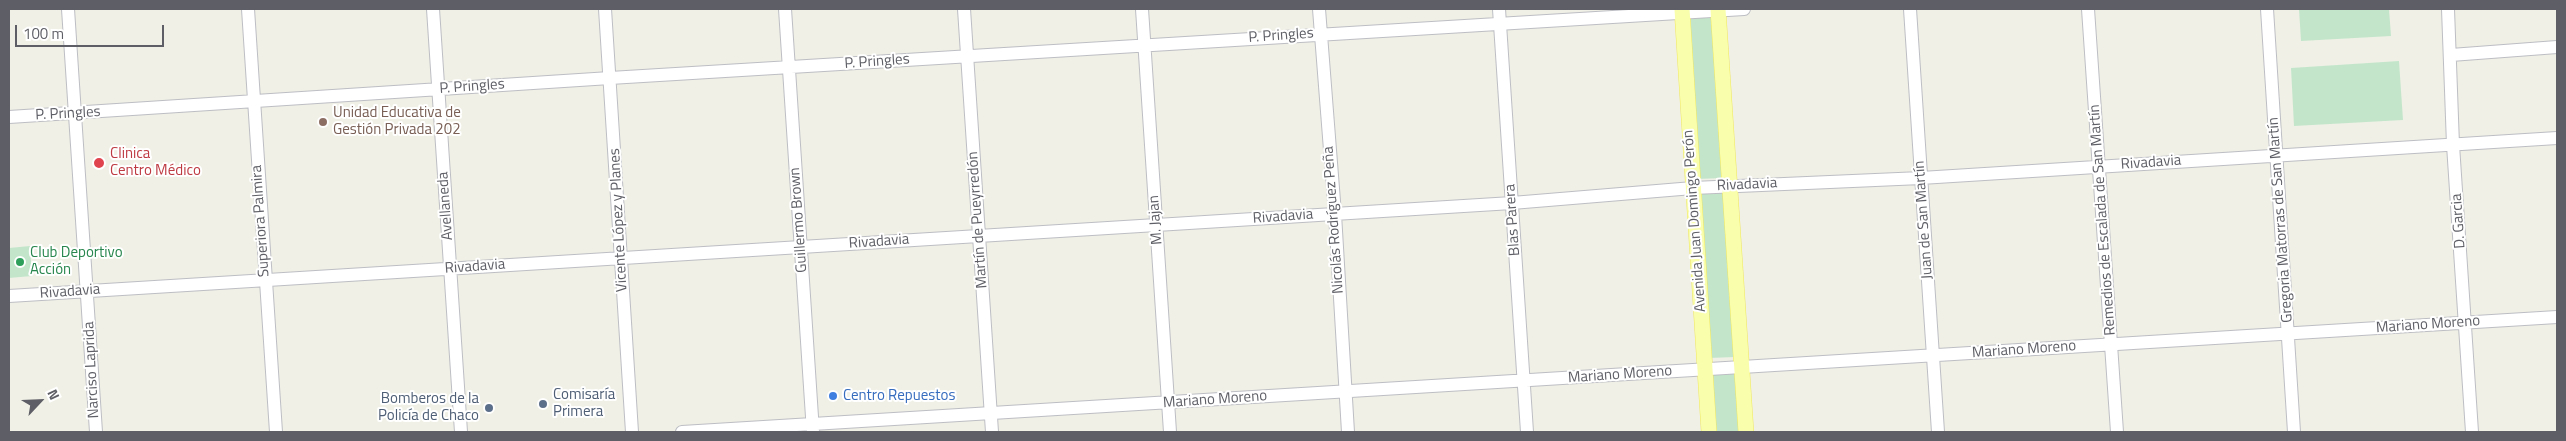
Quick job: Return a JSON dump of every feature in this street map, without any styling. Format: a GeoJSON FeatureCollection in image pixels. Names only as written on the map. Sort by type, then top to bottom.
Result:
{"type":"FeatureCollection","features":[{"type":"Feature","properties":{"kind":"main road"},"geometry":{"type":"LineString","coordinates":[[1718,10],[1746,432]]}},
{"type":"Feature","properties":{"kind":"main road","name":"Avenida Juan Domingo Perón"},"geometry":{"type":"LineString","coordinates":[[1682,11],[1710,432]]}},
{"type":"Feature","properties":{"kind":"street","name":"Narciso Laprida"},"geometry":{"type":"LineString","coordinates":[[68,9],[96,432]]}},
{"type":"Feature","properties":{"kind":"street","name":"Superiora Palmira"},"geometry":{"type":"LineString","coordinates":[[248,9],[276,432]]}},
{"type":"Feature","properties":{"kind":"street","name":"Avellaneda"},"geometry":{"type":"LineString","coordinates":[[433,9],[461,432]]}},
{"type":"Feature","properties":{"kind":"street","name":"Vicente López y Planes"},"geometry":{"type":"LineString","coordinates":[[605,9],[632,432]]}},
{"type":"Feature","properties":{"kind":"street","name":"Guillermo Brown"},"geometry":{"type":"LineString","coordinates":[[785,9],[813,429]]}},
{"type":"Feature","properties":{"kind":"street","name":"Martín de Pueyrredón"},"geometry":{"type":"LineString","coordinates":[[964,9],[992,432]]}},
{"type":"Feature","properties":{"kind":"street","name":"M. Jajan"},"geometry":{"type":"LineString","coordinates":[[1142,9],[1170,432]]}},
{"type":"Feature","properties":{"kind":"street","name":"Nicolás Rodríguez Peña"},"geometry":{"type":"LineString","coordinates":[[1319,9],[1335,214],[1348,432]]}},
{"type":"Feature","properties":{"kind":"street","name":"Blas Parera"},"geometry":{"type":"LineString","coordinates":[[1499,9],[1527,432]]}},
{"type":"Feature","properties":{"kind":"street","name":"P. Pringles"},"geometry":{"type":"LineString","coordinates":[[9,117],[1144,46],[1321,33],[1500,24],[1682,11],[1744,9]]}},
{"type":"Feature","properties":{"kind":"street","name":"Juan de San Martín"},"geometry":{"type":"LineString","coordinates":[[1910,9],[1938,432]]}},
{"type":"Feature","properties":{"kind":"street","name":"Remedios de Escalada de San Martín"},"geometry":{"type":"LineString","coordinates":[[2088,9],[2117,432]]}},
{"type":"Feature","properties":{"kind":"street","name":"Gregoria Matorras de San Martín"},"geometry":{"type":"LineString","coordinates":[[2267,9],[2294,432]]}},
{"type":"Feature","properties":{"kind":"street","name":"D. Garcia"},"geometry":{"type":"LineString","coordinates":[[2448,9],[2454,145],[2472,432]]}},
{"type":"Feature","properties":{"kind":"street"},"geometry":{"type":"LineString","coordinates":[[2451,56],[2557,47]]}},
{"type":"Feature","properties":{"kind":"street","name":"Rivadavia"},"geometry":{"type":"LineString","coordinates":[[9,296],[1512,203],[1693,188],[1922,178],[2557,138]]}},
{"type":"Feature","properties":{"kind":"street","name":"Mariano Moreno"},"geometry":{"type":"LineString","coordinates":[[682,432],[813,429],[990,414],[2557,317]]}},
{"type":"Feature","properties":{"kind":"green space"},"geometry":{"type":"Polygon","coordinates":[[[2299,9],[2389,9],[2391,36],[2301,41],[2299,9]]]}},
{"type":"Feature","properties":{"kind":"green space"},"geometry":{"type":"Polygon","coordinates":[[[1714,14],[1723,178],[1697,179],[1687,16],[1714,14]]]}},
{"type":"Feature","properties":{"kind":"green space"},"geometry":{"type":"Polygon","coordinates":[[[2399,61],[2403,120],[2294,126],[2291,68],[2399,61]]]}},
{"type":"Feature","properties":{"kind":"green space"},"geometry":{"type":"Polygon","coordinates":[[[1725,191],[1735,357],[1709,358],[1698,192],[1725,191]]]}},
{"type":"Feature","properties":{"kind":"green space","name":"Club Deportivo Acción"},"geometry":{"type":"Polygon","coordinates":[[[30,246],[32,276],[9,278],[9,248],[30,246]]]}},
{"type":"Feature","properties":{"kind":"green space"},"geometry":{"type":"Polygon","coordinates":[[[1737,371],[1740,432],[1715,432],[1711,372],[1737,371]]]}},
{"type":"Feature","properties":{"kind":"place","name":"Unidad Educativa de Gestión Privada 202"},"geometry":{"type":"Point","coordinates":[323,122]}},
{"type":"Feature","properties":{"kind":"place","name":"Clinica Centro Médico"},"geometry":{"type":"Point","coordinates":[99,163]}},
{"type":"Feature","properties":{"kind":"place","name":"Club Deportivo Acción"},"geometry":{"type":"Point","coordinates":[20,262]}},
{"type":"Feature","properties":{"kind":"place","name":"Centro Repuestos"},"geometry":{"type":"Point","coordinates":[833,396]}},
{"type":"Feature","properties":{"kind":"place","name":"Comisaría Primera"},"geometry":{"type":"Point","coordinates":[543,404]}},
{"type":"Feature","properties":{"kind":"place","name":"Bomberos de la Policía de Chaco"},"geometry":{"type":"Point","coordinates":[489,408]}}]}
